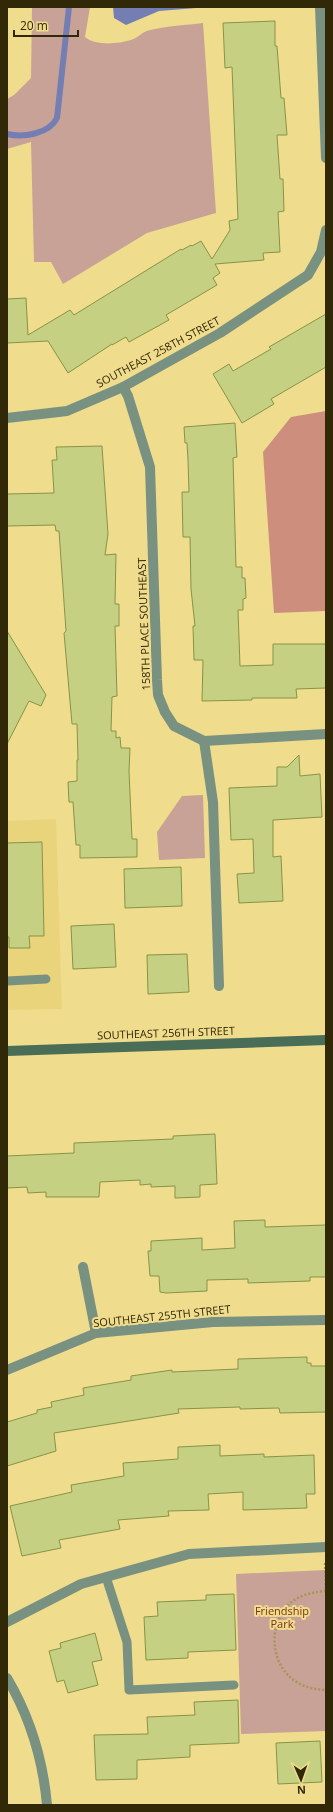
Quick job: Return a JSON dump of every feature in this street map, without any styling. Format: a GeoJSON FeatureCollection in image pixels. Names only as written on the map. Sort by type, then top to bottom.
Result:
{"type":"FeatureCollection","features":[{"type":"Feature","properties":{"kind":"main road","name":"SOUTHEAST 256TH STREET"},"geometry":{"type":"LineString","coordinates":[[7,1051],[326,1040]]}},
{"type":"Feature","properties":{"kind":"street"},"geometry":{"type":"LineString","coordinates":[[320,7],[326,158]]}},
{"type":"Feature","properties":{"kind":"street","name":"SOUTHEAST 258TH STREET"},"geometry":{"type":"LineString","coordinates":[[7,418],[67,411],[123,386],[220,333],[308,275],[321,252],[326,230]]}},
{"type":"Feature","properties":{"kind":"street","name":"158TH PLACE SOUTHEAST"},"geometry":{"type":"LineString","coordinates":[[123,386],[128,396],[150,467],[158,695],[165,712],[174,726],[204,741]]}},
{"type":"Feature","properties":{"kind":"street"},"geometry":{"type":"LineString","coordinates":[[219,986],[213,802],[204,741],[326,734]]}},
{"type":"Feature","properties":{"kind":"street"},"geometry":{"type":"LineString","coordinates":[[83,1267],[96,1333]]}},
{"type":"Feature","properties":{"kind":"street","name":"SOUTHEAST 255TH STREET"},"geometry":{"type":"LineString","coordinates":[[7,1370],[96,1333],[213,1322],[326,1320]]}},
{"type":"Feature","properties":{"kind":"street"},"geometry":{"type":"LineString","coordinates":[[7,1622],[81,1584],[189,1554],[326,1547]]}},
{"type":"Feature","properties":{"kind":"street"},"geometry":{"type":"LineString","coordinates":[[7,1678],[15,1692],[34,1736],[45,1783],[47,1805]]}},
{"type":"Feature","properties":{"kind":"lane"},"geometry":{"type":"LineString","coordinates":[[7,981],[46,979]]}},
{"type":"Feature","properties":{"kind":"lane"},"geometry":{"type":"LineString","coordinates":[[106,1577],[127,1642],[129,1690],[234,1685]]}},
{"type":"Feature","properties":{"kind":"path"},"geometry":{"type":"LineString","coordinates":[[326,1547],[326,1591],[306,1594],[290,1604],[278,1619],[273,1638],[276,1657],[286,1674],[302,1686],[326,1690]]}},
{"type":"Feature","properties":{"kind":"shaded area"},"geometry":{"type":"Polygon","coordinates":[[[326,411],[326,611],[274,613],[263,452],[291,417],[326,411]]]}},
{"type":"Feature","properties":{"kind":"shaded area"},"geometry":{"type":"Polygon","coordinates":[[[56,819],[62,1009],[7,1010],[7,821],[56,819]]]}},
{"type":"Feature","properties":{"kind":"green space"},"geometry":{"type":"Polygon","coordinates":[[[32,7],[90,7],[85,37],[89,40],[101,43],[113,43],[134,39],[147,31],[156,29],[203,23],[216,213],[147,233],[63,284],[51,262],[34,262],[31,142],[7,149],[7,99],[14,95],[31,78],[32,7]]]}},
{"type":"Feature","properties":{"kind":"green space"},"geometry":{"type":"Polygon","coordinates":[[[203,795],[205,858],[159,860],[157,832],[182,796],[203,795]]]}},
{"type":"Feature","properties":{"kind":"green space","name":"Friendship Park"},"geometry":{"type":"Polygon","coordinates":[[[326,1570],[326,1731],[241,1734],[236,1574],[326,1570]]]}},
{"type":"Feature","properties":{"kind":"water"},"geometry":{"type":"Polygon","coordinates":[[[113,7],[209,7],[159,11],[126,25],[114,18],[113,7]]]}},
{"type":"Feature","properties":{"kind":"building"},"geometry":{"type":"Polygon","coordinates":[[[275,21],[275,46],[277,46],[281,98],[284,98],[287,135],[277,135],[280,179],[283,179],[284,211],[278,212],[280,252],[263,253],[264,260],[215,264],[220,273],[213,278],[217,285],[166,315],[169,320],[129,342],[126,337],[112,344],[68,373],[48,341],[7,343],[7,299],[26,298],[28,335],[70,310],[74,315],[181,249],[182,250],[191,245],[192,246],[201,241],[212,259],[230,230],[229,221],[238,219],[232,67],[225,68],[223,23],[275,21]]]}},
{"type":"Feature","properties":{"kind":"building"},"geometry":{"type":"Polygon","coordinates":[[[326,314],[326,367],[271,399],[274,404],[242,423],[213,374],[229,364],[233,371],[271,349],[269,347],[326,314]]]}},
{"type":"Feature","properties":{"kind":"building"},"geometry":{"type":"Polygon","coordinates":[[[235,423],[237,457],[233,458],[236,567],[242,567],[242,578],[245,578],[246,598],[243,599],[243,610],[238,610],[240,666],[273,665],[273,644],[326,644],[326,688],[296,689],[297,698],[252,698],[252,700],[202,701],[203,660],[194,660],[193,626],[195,626],[191,589],[190,537],[183,537],[182,492],[189,492],[187,443],[185,443],[184,427],[235,423]]]}},
{"type":"Feature","properties":{"kind":"building"},"geometry":{"type":"Polygon","coordinates":[[[102,446],[108,534],[105,555],[116,554],[115,604],[119,604],[119,626],[115,626],[117,696],[112,697],[111,731],[116,731],[116,738],[120,737],[121,748],[130,748],[129,771],[132,839],[137,839],[137,857],[80,858],[80,845],[76,845],[73,802],[69,802],[68,782],[77,781],[77,724],[72,724],[64,633],[66,631],[59,531],[56,531],[55,525],[7,526],[7,494],[54,493],[52,460],[57,460],[56,447],[102,446]]]}},
{"type":"Feature","properties":{"kind":"building"},"geometry":{"type":"Polygon","coordinates":[[[7,631],[46,695],[41,706],[29,701],[7,744],[7,631]]]}},
{"type":"Feature","properties":{"kind":"building"},"geometry":{"type":"Polygon","coordinates":[[[299,755],[300,776],[320,774],[322,817],[273,820],[273,857],[281,856],[283,901],[239,903],[237,874],[254,873],[253,839],[231,840],[229,788],[277,786],[277,767],[287,767],[299,755]]]}},
{"type":"Feature","properties":{"kind":"building"},"geometry":{"type":"Polygon","coordinates":[[[42,842],[44,936],[29,936],[30,948],[9,948],[9,937],[7,937],[7,843],[42,842]]]}},
{"type":"Feature","properties":{"kind":"building"},"geometry":{"type":"Polygon","coordinates":[[[181,867],[182,906],[125,908],[124,869],[181,867]]]}},
{"type":"Feature","properties":{"kind":"building"},"geometry":{"type":"Polygon","coordinates":[[[114,924],[116,967],[73,969],[71,926],[114,924]]]}},
{"type":"Feature","properties":{"kind":"building"},"geometry":{"type":"Polygon","coordinates":[[[187,954],[189,992],[148,994],[147,955],[187,954]]]}},
{"type":"Feature","properties":{"kind":"building"},"geometry":{"type":"Polygon","coordinates":[[[215,1134],[217,1184],[200,1185],[200,1197],[175,1198],[175,1186],[151,1187],[151,1184],[140,1185],[140,1180],[100,1182],[99,1197],[46,1197],[46,1192],[28,1193],[27,1187],[7,1188],[7,1156],[74,1153],[74,1143],[173,1139],[173,1136],[215,1134]]]}},
{"type":"Feature","properties":{"kind":"building"},"geometry":{"type":"Polygon","coordinates":[[[265,1220],[265,1227],[326,1225],[326,1277],[310,1277],[310,1281],[248,1283],[248,1279],[207,1280],[207,1291],[166,1293],[160,1292],[159,1276],[150,1276],[148,1251],[151,1251],[151,1241],[202,1238],[202,1250],[235,1248],[234,1221],[265,1220]]]}},
{"type":"Feature","properties":{"kind":"building"},"geometry":{"type":"Polygon","coordinates":[[[307,1357],[307,1363],[311,1363],[311,1366],[326,1366],[326,1412],[280,1413],[279,1408],[240,1409],[240,1407],[178,1409],[179,1413],[54,1433],[56,1451],[7,1466],[7,1422],[37,1413],[37,1410],[52,1407],[51,1402],[84,1395],[83,1388],[131,1380],[131,1376],[172,1370],[172,1372],[238,1369],[238,1359],[307,1357]]]}},
{"type":"Feature","properties":{"kind":"building"},"geometry":{"type":"Polygon","coordinates":[[[220,1445],[220,1456],[264,1454],[264,1457],[314,1455],[315,1494],[306,1494],[307,1508],[243,1510],[243,1492],[208,1494],[209,1510],[168,1511],[169,1516],[118,1520],[120,1529],[59,1540],[61,1548],[22,1556],[10,1506],[72,1492],[71,1485],[124,1476],[123,1463],[178,1459],[178,1447],[220,1445]]]}},
{"type":"Feature","properties":{"kind":"building"},"geometry":{"type":"Polygon","coordinates":[[[234,1594],[236,1650],[188,1652],[188,1658],[146,1660],[144,1617],[158,1616],[157,1602],[206,1600],[206,1595],[234,1594]]]}},
{"type":"Feature","properties":{"kind":"building"},"geometry":{"type":"Polygon","coordinates":[[[95,1633],[102,1660],[92,1662],[98,1685],[68,1693],[64,1680],[57,1682],[49,1651],[61,1648],[60,1643],[95,1633]]]}},
{"type":"Feature","properties":{"kind":"building"},"geometry":{"type":"Polygon","coordinates":[[[238,1700],[239,1743],[190,1745],[190,1757],[137,1760],[137,1779],[96,1780],[94,1735],[148,1734],[147,1717],[195,1715],[194,1702],[238,1700]]]}},
{"type":"Feature","properties":{"kind":"building"},"geometry":{"type":"Polygon","coordinates":[[[320,1741],[322,1782],[278,1784],[276,1743],[320,1741]]]}},
{"type":"Feature","properties":{"kind":"waterway"},"geometry":{"type":"LineString","coordinates":[[7,134],[35,134],[48,128],[57,118],[69,7]]}}]}
